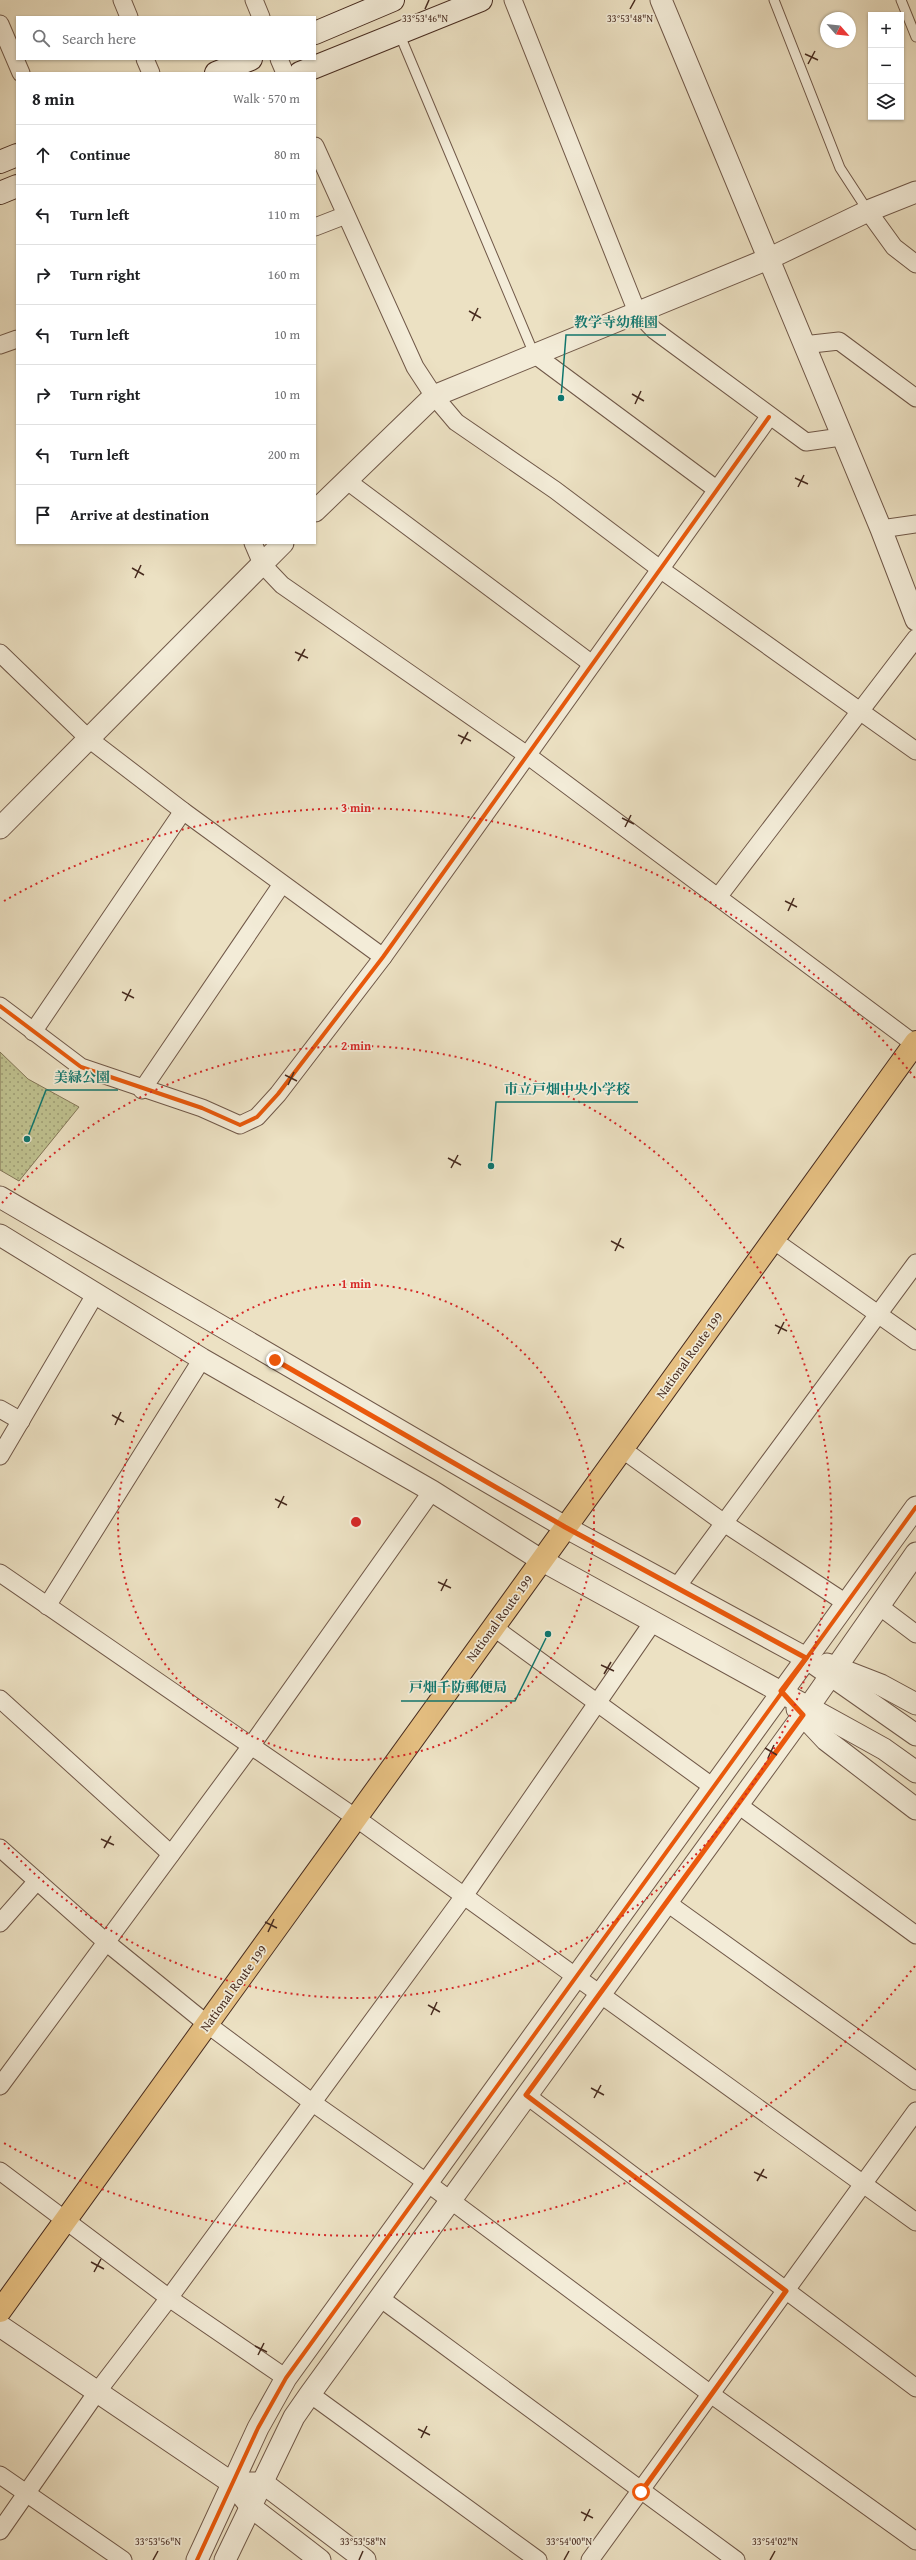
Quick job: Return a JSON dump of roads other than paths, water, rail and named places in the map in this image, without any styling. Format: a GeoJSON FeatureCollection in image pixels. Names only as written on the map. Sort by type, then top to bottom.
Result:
{"type":"FeatureCollection","features":[{"type":"Feature","properties":{"kind":"highway","name":"National Route 199"},"geometry":{"type":"LineString","coordinates":[[0,2311],[65,2218],[916,1044]]}},
{"type":"Feature","properties":{"kind":"main road"},"geometry":{"type":"LineString","coordinates":[[302,72],[481,0]]}},
{"type":"Feature","properties":{"kind":"main road"},"geometry":{"type":"LineString","coordinates":[[316,33],[388,1]]}},
{"type":"Feature","properties":{"kind":"main road"},"geometry":{"type":"LineString","coordinates":[[218,72],[248,60]]}},
{"type":"Feature","properties":{"kind":"main road"},"geometry":{"type":"LineString","coordinates":[[0,162],[16,155]]}},
{"type":"Feature","properties":{"kind":"main road"},"geometry":{"type":"LineString","coordinates":[[0,193],[16,186]]}},
{"type":"Feature","properties":{"kind":"street"},"geometry":{"type":"LineString","coordinates":[[122,0],[129,16]]}},
{"type":"Feature","properties":{"kind":"street"},"geometry":{"type":"LineString","coordinates":[[254,0],[261,16]]}},
{"type":"Feature","properties":{"kind":"street"},"geometry":{"type":"LineString","coordinates":[[513,0],[637,312],[654,330],[806,442],[841,437]]}},
{"type":"Feature","properties":{"kind":"street"},"geometry":{"type":"LineString","coordinates":[[662,0],[841,437],[881,529],[916,620]]}},
{"type":"Feature","properties":{"kind":"street"},"geometry":{"type":"LineString","coordinates":[[0,24],[21,72]]}},
{"type":"Feature","properties":{"kind":"street"},"geometry":{"type":"LineString","coordinates":[[145,60],[151,72]]}},
{"type":"Feature","properties":{"kind":"street"},"geometry":{"type":"LineString","coordinates":[[279,60],[285,72]]}},
{"type":"Feature","properties":{"kind":"street"},"geometry":{"type":"LineString","coordinates":[[316,148],[415,367],[434,396],[456,422],[556,490],[660,569],[916,750]]}},
{"type":"Feature","properties":{"kind":"street"},"geometry":{"type":"LineString","coordinates":[[316,510],[434,396],[768,259],[868,211],[916,192]]}},
{"type":"Feature","properties":{"kind":"street"},"geometry":{"type":"LineString","coordinates":[[868,211],[894,247],[916,264]]}},
{"type":"Feature","properties":{"kind":"street"},"geometry":{"type":"LineString","coordinates":[[316,227],[346,215]]}},
{"type":"Feature","properties":{"kind":"street"},"geometry":{"type":"LineString","coordinates":[[0,345],[16,339]]}},
{"type":"Feature","properties":{"kind":"street"},"geometry":{"type":"LineString","coordinates":[[803,345],[839,341],[916,398]]}},
{"type":"Feature","properties":{"kind":"street"},"geometry":{"type":"LineString","coordinates":[[534,354],[716,489]]}},
{"type":"Feature","properties":{"kind":"street"},"geometry":{"type":"LineString","coordinates":[[0,1006],[81,1067],[142,1090],[202,1108],[240,1125],[258,1117],[278,1094],[383,957],[769,416]]}},
{"type":"Feature","properties":{"kind":"street"},"geometry":{"type":"LineString","coordinates":[[346,480],[592,664]]}},
{"type":"Feature","properties":{"kind":"street"},"geometry":{"type":"LineString","coordinates":[[881,529],[916,524]]}},
{"type":"Feature","properties":{"kind":"street"},"geometry":{"type":"LineString","coordinates":[[253,544],[262,564],[282,585],[527,755],[916,1044]]}},
{"type":"Feature","properties":{"kind":"street"},"geometry":{"type":"LineString","coordinates":[[1,825],[89,739],[282,544]]}},
{"type":"Feature","properties":{"kind":"street"},"geometry":{"type":"LineString","coordinates":[[718,898],[916,638]]}},
{"type":"Feature","properties":{"kind":"street"},"geometry":{"type":"LineString","coordinates":[[0,653],[89,739],[182,811],[383,957]]}},
{"type":"Feature","properties":{"kind":"street"},"geometry":{"type":"LineString","coordinates":[[33,1032],[182,811]]}},
{"type":"Feature","properties":{"kind":"street"},"geometry":{"type":"LineString","coordinates":[[142,1090],[282,884]]}},
{"type":"Feature","properties":{"kind":"street"},"geometry":{"type":"LineString","coordinates":[[0,1198],[565,1527],[806,1658],[834,1671],[881,1685],[916,1704]]}},
{"type":"Feature","properties":{"kind":"street"},"geometry":{"type":"LineString","coordinates":[[0,1235],[202,1359],[432,1491],[541,1560],[781,1691],[805,1711],[884,1749],[916,1772]]}},
{"type":"Feature","properties":{"kind":"street"},"geometry":{"type":"LineString","coordinates":[[773,1240],[916,1341]]}},
{"type":"Feature","properties":{"kind":"street"},"geometry":{"type":"LineString","coordinates":[[676,1588],[916,1263]]}},
{"type":"Feature","properties":{"kind":"street"},"geometry":{"type":"LineString","coordinates":[[0,1456],[96,1293]]}},
{"type":"Feature","properties":{"kind":"street"},"geometry":{"type":"LineString","coordinates":[[47,1606],[202,1359]]}},
{"type":"Feature","properties":{"kind":"street"},"geometry":{"type":"LineString","coordinates":[[0,1409],[21,1421]]}},
{"type":"Feature","properties":{"kind":"street"},"geometry":{"type":"LineString","coordinates":[[622,1449],[724,1523],[846,1603]]}},
{"type":"Feature","properties":{"kind":"street"},"geometry":{"type":"LineString","coordinates":[[0,2086],[251,1746],[432,1491]]}},
{"type":"Feature","properties":{"kind":"street"},"geometry":{"type":"LineString","coordinates":[[196,2560],[261,2422],[286,2378],[426,2182],[916,1506]]}},
{"type":"Feature","properties":{"kind":"street"},"geometry":{"type":"LineString","coordinates":[[230,2557],[251,2507],[294,2417],[834,1671],[916,1554]]}},
{"type":"Feature","properties":{"kind":"street"},"geometry":{"type":"LineString","coordinates":[[0,1573],[356,1818],[916,2222]]}},
{"type":"Feature","properties":{"kind":"street"},"geometry":{"type":"LineString","coordinates":[[879,1606],[916,1634]]}},
{"type":"Feature","properties":{"kind":"street"},"geometry":{"type":"LineString","coordinates":[[0,2531],[97,2392],[169,2298],[464,1896],[653,1622]]}},
{"type":"Feature","properties":{"kind":"street"},"geometry":{"type":"LineString","coordinates":[[493,1627],[713,1787]]}},
{"type":"Feature","properties":{"kind":"street"},"geometry":{"type":"LineString","coordinates":[[834,1671],[908,1729]]}},
{"type":"Feature","properties":{"kind":"street"},"geometry":{"type":"LineString","coordinates":[[0,1699],[171,1854]]}},
{"type":"Feature","properties":{"kind":"street"},"geometry":{"type":"LineString","coordinates":[[805,1711],[826,1740],[916,1809]]}},
{"type":"Feature","properties":{"kind":"street"},"geometry":{"type":"LineString","coordinates":[[737,1804],[916,1935]]}},
{"type":"Feature","properties":{"kind":"street"},"geometry":{"type":"LineString","coordinates":[[0,1848],[106,1942],[206,2024],[312,2104],[426,2182],[712,2395],[916,2541]]}},
{"type":"Feature","properties":{"kind":"street"},"geometry":{"type":"LineString","coordinates":[[0,1923],[38,1881]]}},
{"type":"Feature","properties":{"kind":"street"},"geometry":{"type":"LineString","coordinates":[[666,1902],[916,2081]]}},
{"type":"Feature","properties":{"kind":"street"},"geometry":{"type":"LineString","coordinates":[[526,2095],[916,2388]]}},
{"type":"Feature","properties":{"kind":"street"},"geometry":{"type":"LineString","coordinates":[[590,2560],[712,2395],[916,2110]]}},
{"type":"Feature","properties":{"kind":"street"},"geometry":{"type":"LineString","coordinates":[[0,2171],[65,2218],[169,2298],[286,2378]]}},
{"type":"Feature","properties":{"kind":"street"},"geometry":{"type":"LineString","coordinates":[[380,2298],[641,2492],[736,2560]]}},
{"type":"Feature","properties":{"kind":"street"},"geometry":{"type":"LineString","coordinates":[[0,2326],[232,2483],[251,2507],[320,2560]]}},
{"type":"Feature","properties":{"kind":"street"},"geometry":{"type":"LineString","coordinates":[[310,2394],[538,2560]]}},
{"type":"Feature","properties":{"kind":"street"},"geometry":{"type":"LineString","coordinates":[[0,2475],[123,2560]]}},
{"type":"Feature","properties":{"kind":"street"},"geometry":{"type":"LineString","coordinates":[[232,2483],[262,2483],[365,2560]]}},
{"type":"Feature","properties":{"kind":"lane"},"geometry":{"type":"LineString","coordinates":[[774,0],[840,168],[868,211]]}},
{"type":"Feature","properties":{"kind":"lane"},"geometry":{"type":"LineString","coordinates":[[901,0],[916,37]]}},
{"type":"Feature","properties":{"kind":"lane"},"geometry":{"type":"LineString","coordinates":[[399,33],[534,354]]}},
{"type":"Feature","properties":{"kind":"place","name":"教学寺幼稚園"},"geometry":{"type":"Point","coordinates":[561,398]}},
{"type":"Feature","properties":{"kind":"place","name":"美緑公園"},"geometry":{"type":"Point","coordinates":[27,1139]}},
{"type":"Feature","properties":{"kind":"place","name":"市立戸畑中央小学校"},"geometry":{"type":"Point","coordinates":[491,1166]}},
{"type":"Feature","properties":{"kind":"place","name":"戸畑千防郵便局"},"geometry":{"type":"Point","coordinates":[548,1634]}}]}
